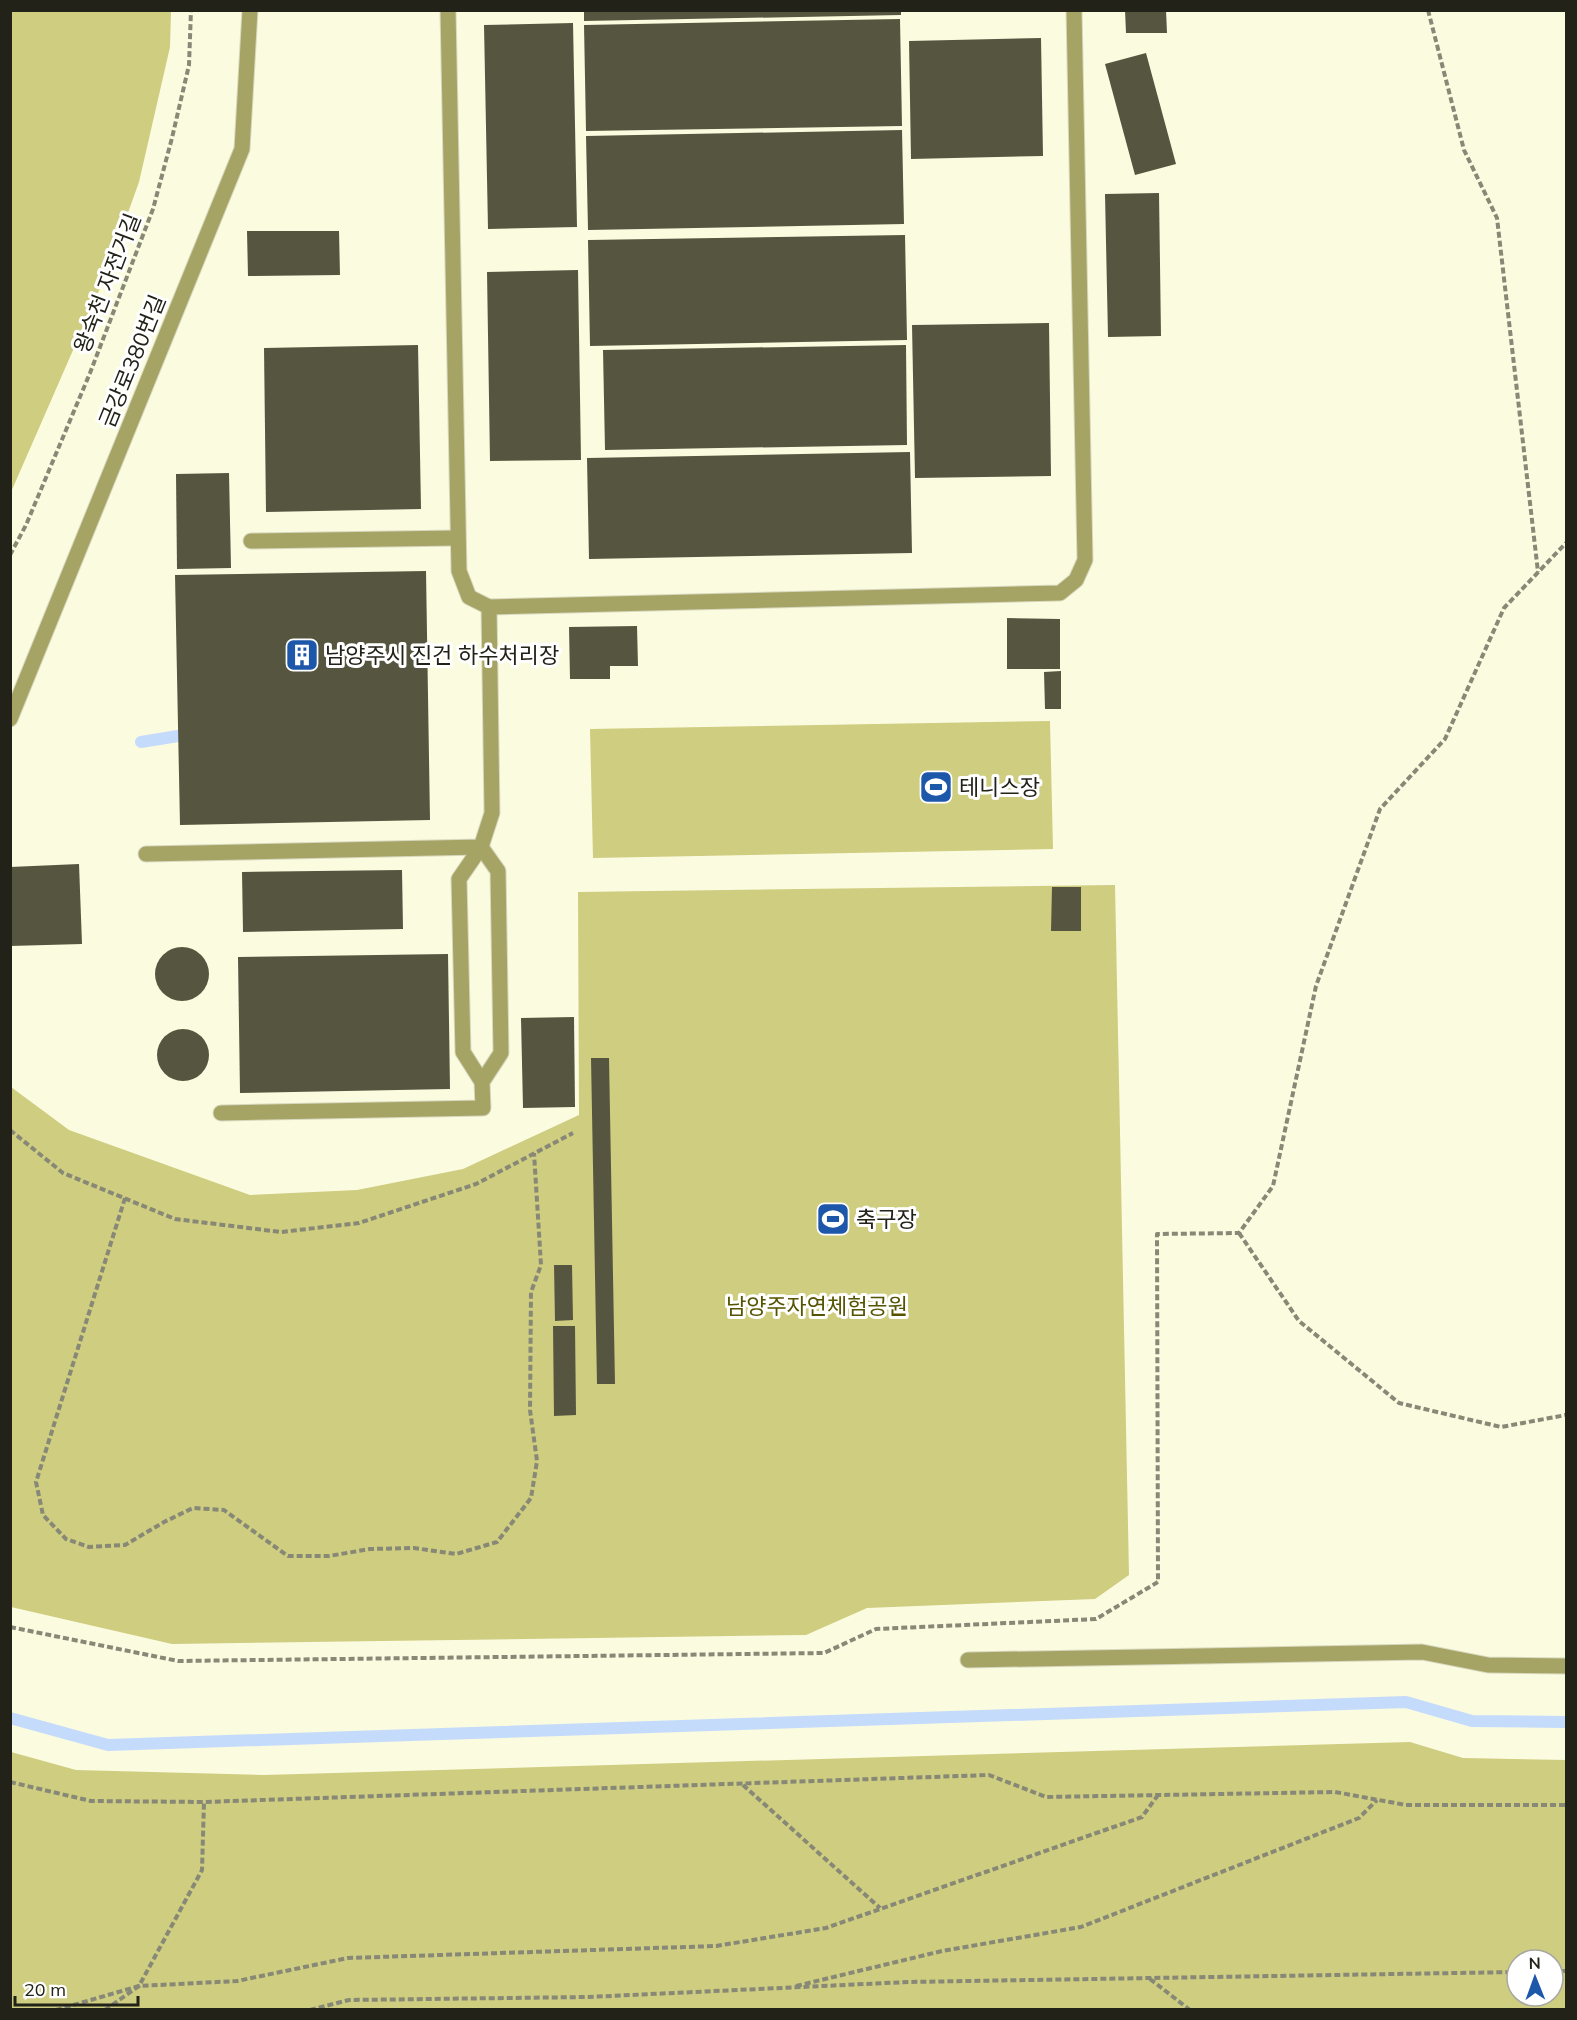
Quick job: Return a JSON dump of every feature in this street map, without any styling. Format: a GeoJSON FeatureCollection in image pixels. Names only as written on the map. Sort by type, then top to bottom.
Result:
{"type":"FeatureCollection","features":[{"type":"Feature","properties":{"kind":"street","name":"금강로380번길"},"geometry":{"type":"LineString","coordinates":[[10,719],[242,149],[250,10]]}},
{"type":"Feature","properties":{"kind":"street"},"geometry":{"type":"LineString","coordinates":[[448,10],[459,571],[469,597],[489,607],[1060,593],[1076,580],[1085,560],[1074,10]]}},
{"type":"Feature","properties":{"kind":"street"},"geometry":{"type":"LineString","coordinates":[[251,541],[457,538]]}},
{"type":"Feature","properties":{"kind":"street"},"geometry":{"type":"LineString","coordinates":[[221,1113],[483,1108],[482,1082],[463,1052],[459,879],[481,847],[492,813],[489,607]]}},
{"type":"Feature","properties":{"kind":"street"},"geometry":{"type":"LineString","coordinates":[[146,854],[481,847]]}},
{"type":"Feature","properties":{"kind":"street"},"geometry":{"type":"LineString","coordinates":[[481,847],[498,871],[501,1053],[482,1082]]}},
{"type":"Feature","properties":{"kind":"street"},"geometry":{"type":"LineString","coordinates":[[968,1660],[1422,1652],[1488,1665],[1566,1666]]}},
{"type":"Feature","properties":{"kind":"path","name":"왕숙천 자전거길"},"geometry":{"type":"LineString","coordinates":[[10,555],[26,525],[90,373],[153,209],[189,65],[191,10]]}},
{"type":"Feature","properties":{"kind":"path"},"geometry":{"type":"LineString","coordinates":[[1428,10],[1464,150],[1497,218],[1538,573]]}},
{"type":"Feature","properties":{"kind":"path"},"geometry":{"type":"LineString","coordinates":[[1239,1233],[1273,1186],[1316,986],[1380,809],[1445,739],[1504,608],[1566,543]]}},
{"type":"Feature","properties":{"kind":"path"},"geometry":{"type":"LineString","coordinates":[[10,1130],[63,1173],[174,1219],[281,1232],[359,1223],[476,1184],[573,1133]]}},
{"type":"Feature","properties":{"kind":"path"},"geometry":{"type":"LineString","coordinates":[[125,1198],[36,1482],[43,1515],[66,1539],[89,1547],[125,1545],[193,1508],[224,1510],[288,1556],[329,1556],[370,1548],[414,1548],[456,1554],[497,1542],[531,1498],[537,1461],[530,1410],[531,1292],[541,1265],[534,1153]]}},
{"type":"Feature","properties":{"kind":"path"},"geometry":{"type":"LineString","coordinates":[[1239,1233],[1299,1321],[1399,1403],[1501,1427],[1566,1414]]}},
{"type":"Feature","properties":{"kind":"path"},"geometry":{"type":"LineString","coordinates":[[10,1627],[178,1661],[824,1653],[876,1629],[1096,1619],[1158,1582],[1157,1234],[1239,1233]]}},
{"type":"Feature","properties":{"kind":"path"},"geometry":{"type":"LineString","coordinates":[[10,1782],[91,1801],[204,1802],[989,1775],[1046,1797],[1335,1792],[1406,1805],[1566,1805]]}},
{"type":"Feature","properties":{"kind":"path"},"geometry":{"type":"LineString","coordinates":[[742,1784],[880,1909]]}},
{"type":"Feature","properties":{"kind":"path"},"geometry":{"type":"LineString","coordinates":[[56,2010],[139,1986],[237,1981],[348,1958],[716,1946],[826,1928],[1142,1817],[1158,1795]]}},
{"type":"Feature","properties":{"kind":"path"},"geometry":{"type":"LineString","coordinates":[[786,1988],[942,1951],[1081,1926],[1359,1818],[1377,1800]]}},
{"type":"Feature","properties":{"kind":"path"},"geometry":{"type":"LineString","coordinates":[[105,2010],[139,1986],[202,1870],[204,1802]]}},
{"type":"Feature","properties":{"kind":"path"},"geometry":{"type":"LineString","coordinates":[[310,2010],[349,2000],[588,1997],[908,1983],[1505,1971]]}},
{"type":"Feature","properties":{"kind":"path"},"geometry":{"type":"LineString","coordinates":[[1149,1978],[1190,2010]]}},
{"type":"Feature","properties":{"kind":"green space"},"geometry":{"type":"Polygon","coordinates":[[[11,10],[171,11],[170,47],[139,182],[105,277],[11,492],[11,10]]]}},
{"type":"Feature","properties":{"kind":"green space"},"geometry":{"type":"Polygon","coordinates":[[[1050,721],[1053,849],[593,858],[590,729],[1050,721]]]}},
{"type":"Feature","properties":{"kind":"green space","name":"남양주자연체험공원"},"geometry":{"type":"Polygon","coordinates":[[[1115,885],[1129,1575],[1095,1599],[867,1608],[806,1635],[172,1644],[11,1607],[11,1087],[69,1130],[250,1195],[357,1190],[463,1169],[579,1115],[578,892],[1115,885]]]}},
{"type":"Feature","properties":{"kind":"green space"},"geometry":{"type":"Polygon","coordinates":[[[1410,1742],[1463,1758],[1566,1760],[1566,2009],[11,2009],[11,1752],[76,1770],[264,1775],[1410,1742]]]}},
{"type":"Feature","properties":{"kind":"building"},"geometry":{"type":"Polygon","coordinates":[[[584,10],[901,10],[901,15],[584,21],[584,10]]]}},
{"type":"Feature","properties":{"kind":"building"},"geometry":{"type":"Polygon","coordinates":[[[1125,10],[1166,10],[1167,33],[1126,33],[1125,10]]]}},
{"type":"Feature","properties":{"kind":"building"},"geometry":{"type":"Polygon","coordinates":[[[900,19],[902,126],[586,131],[584,25],[900,19]]]}},
{"type":"Feature","properties":{"kind":"building"},"geometry":{"type":"Polygon","coordinates":[[[573,23],[577,227],[488,229],[484,25],[573,23]]]}},
{"type":"Feature","properties":{"kind":"building"},"geometry":{"type":"Polygon","coordinates":[[[1041,38],[1043,156],[911,159],[909,41],[1041,38]]]}},
{"type":"Feature","properties":{"kind":"building"},"geometry":{"type":"Polygon","coordinates":[[[1146,53],[1176,164],[1135,175],[1105,64],[1146,53]]]}},
{"type":"Feature","properties":{"kind":"building"},"geometry":{"type":"Polygon","coordinates":[[[902,130],[904,224],[588,230],[586,136],[902,130]]]}},
{"type":"Feature","properties":{"kind":"building"},"geometry":{"type":"Polygon","coordinates":[[[1159,193],[1161,336],[1108,337],[1105,194],[1159,193]]]}},
{"type":"Feature","properties":{"kind":"building"},"geometry":{"type":"Polygon","coordinates":[[[247,231],[339,231],[340,275],[248,276],[247,231]]]}},
{"type":"Feature","properties":{"kind":"building"},"geometry":{"type":"Polygon","coordinates":[[[905,235],[907,340],[590,346],[588,240],[905,235]]]}},
{"type":"Feature","properties":{"kind":"building"},"geometry":{"type":"Polygon","coordinates":[[[578,270],[581,460],[490,461],[487,272],[578,270]]]}},
{"type":"Feature","properties":{"kind":"building"},"geometry":{"type":"Polygon","coordinates":[[[1049,323],[1051,476],[915,478],[912,325],[1049,323]]]}},
{"type":"Feature","properties":{"kind":"building"},"geometry":{"type":"Polygon","coordinates":[[[418,345],[421,509],[266,512],[264,348],[418,345]]]}},
{"type":"Feature","properties":{"kind":"building"},"geometry":{"type":"Polygon","coordinates":[[[906,345],[907,445],[605,450],[603,350],[906,345]]]}},
{"type":"Feature","properties":{"kind":"building"},"geometry":{"type":"Polygon","coordinates":[[[910,452],[912,553],[589,559],[587,458],[910,452]]]}},
{"type":"Feature","properties":{"kind":"building"},"geometry":{"type":"Polygon","coordinates":[[[229,473],[231,568],[177,569],[176,474],[229,473]]]}},
{"type":"Feature","properties":{"kind":"building","name":"남양주시 진건 하수처리장"},"geometry":{"type":"Polygon","coordinates":[[[426,571],[430,820],[180,825],[175,575],[426,571]]]}},
{"type":"Feature","properties":{"kind":"building"},"geometry":{"type":"Polygon","coordinates":[[[1007,618],[1060,619],[1060,669],[1007,669],[1007,618]]]}},
{"type":"Feature","properties":{"kind":"building"},"geometry":{"type":"Polygon","coordinates":[[[637,626],[638,666],[610,666],[610,679],[570,679],[569,627],[637,626]]]}},
{"type":"Feature","properties":{"kind":"building"},"geometry":{"type":"Polygon","coordinates":[[[1061,671],[1061,709],[1045,709],[1044,672],[1061,671]]]}},
{"type":"Feature","properties":{"kind":"building"},"geometry":{"type":"Polygon","coordinates":[[[79,864],[82,944],[10,946],[10,867],[79,864]]]}},
{"type":"Feature","properties":{"kind":"building"},"geometry":{"type":"Polygon","coordinates":[[[402,870],[403,929],[243,932],[242,872],[402,870]]]}},
{"type":"Feature","properties":{"kind":"building"},"geometry":{"type":"Polygon","coordinates":[[[1052,887],[1081,887],[1081,931],[1051,931],[1052,887]]]}},
{"type":"Feature","properties":{"kind":"building"},"geometry":{"type":"Polygon","coordinates":[[[182,947],[192,949],[201,955],[207,964],[209,974],[207,984],[201,993],[192,999],[182,1001],[172,999],[163,993],[157,984],[155,974],[157,964],[163,955],[172,949],[182,947]]]}},
{"type":"Feature","properties":{"kind":"building"},"geometry":{"type":"Polygon","coordinates":[[[448,954],[450,1089],[240,1093],[238,957],[448,954]]]}},
{"type":"Feature","properties":{"kind":"building"},"geometry":{"type":"Polygon","coordinates":[[[574,1017],[575,1107],[523,1108],[521,1018],[574,1017]]]}},
{"type":"Feature","properties":{"kind":"building"},"geometry":{"type":"Polygon","coordinates":[[[178,1029],[188,1029],[202,1036],[209,1055],[202,1074],[188,1081],[178,1081],[168,1077],[161,1070],[157,1060],[157,1050],[161,1040],[168,1033],[178,1029]]]}},
{"type":"Feature","properties":{"kind":"building"},"geometry":{"type":"Polygon","coordinates":[[[591,1058],[609,1058],[615,1384],[597,1384],[591,1058]]]}},
{"type":"Feature","properties":{"kind":"building"},"geometry":{"type":"Polygon","coordinates":[[[554,1265],[572,1265],[573,1320],[555,1321],[554,1265]]]}},
{"type":"Feature","properties":{"kind":"building"},"geometry":{"type":"Polygon","coordinates":[[[553,1326],[575,1326],[576,1415],[554,1416],[553,1326]]]}},
{"type":"Feature","properties":{"kind":"waterway"},"geometry":{"type":"LineString","coordinates":[[141,742],[178,736]]}},
{"type":"Feature","properties":{"kind":"waterway"},"geometry":{"type":"LineString","coordinates":[[10,1718],[108,1745],[1406,1702],[1472,1721],[1566,1722]]}},
{"type":"Feature","properties":{"kind":"place","name":"남양주시 진건 하수처리장"},"geometry":{"type":"Point","coordinates":[302,655]}},
{"type":"Feature","properties":{"kind":"place","name":"테니스장"},"geometry":{"type":"Point","coordinates":[936,787]}},
{"type":"Feature","properties":{"kind":"place","name":"축구장"},"geometry":{"type":"Point","coordinates":[833,1219]}}]}
